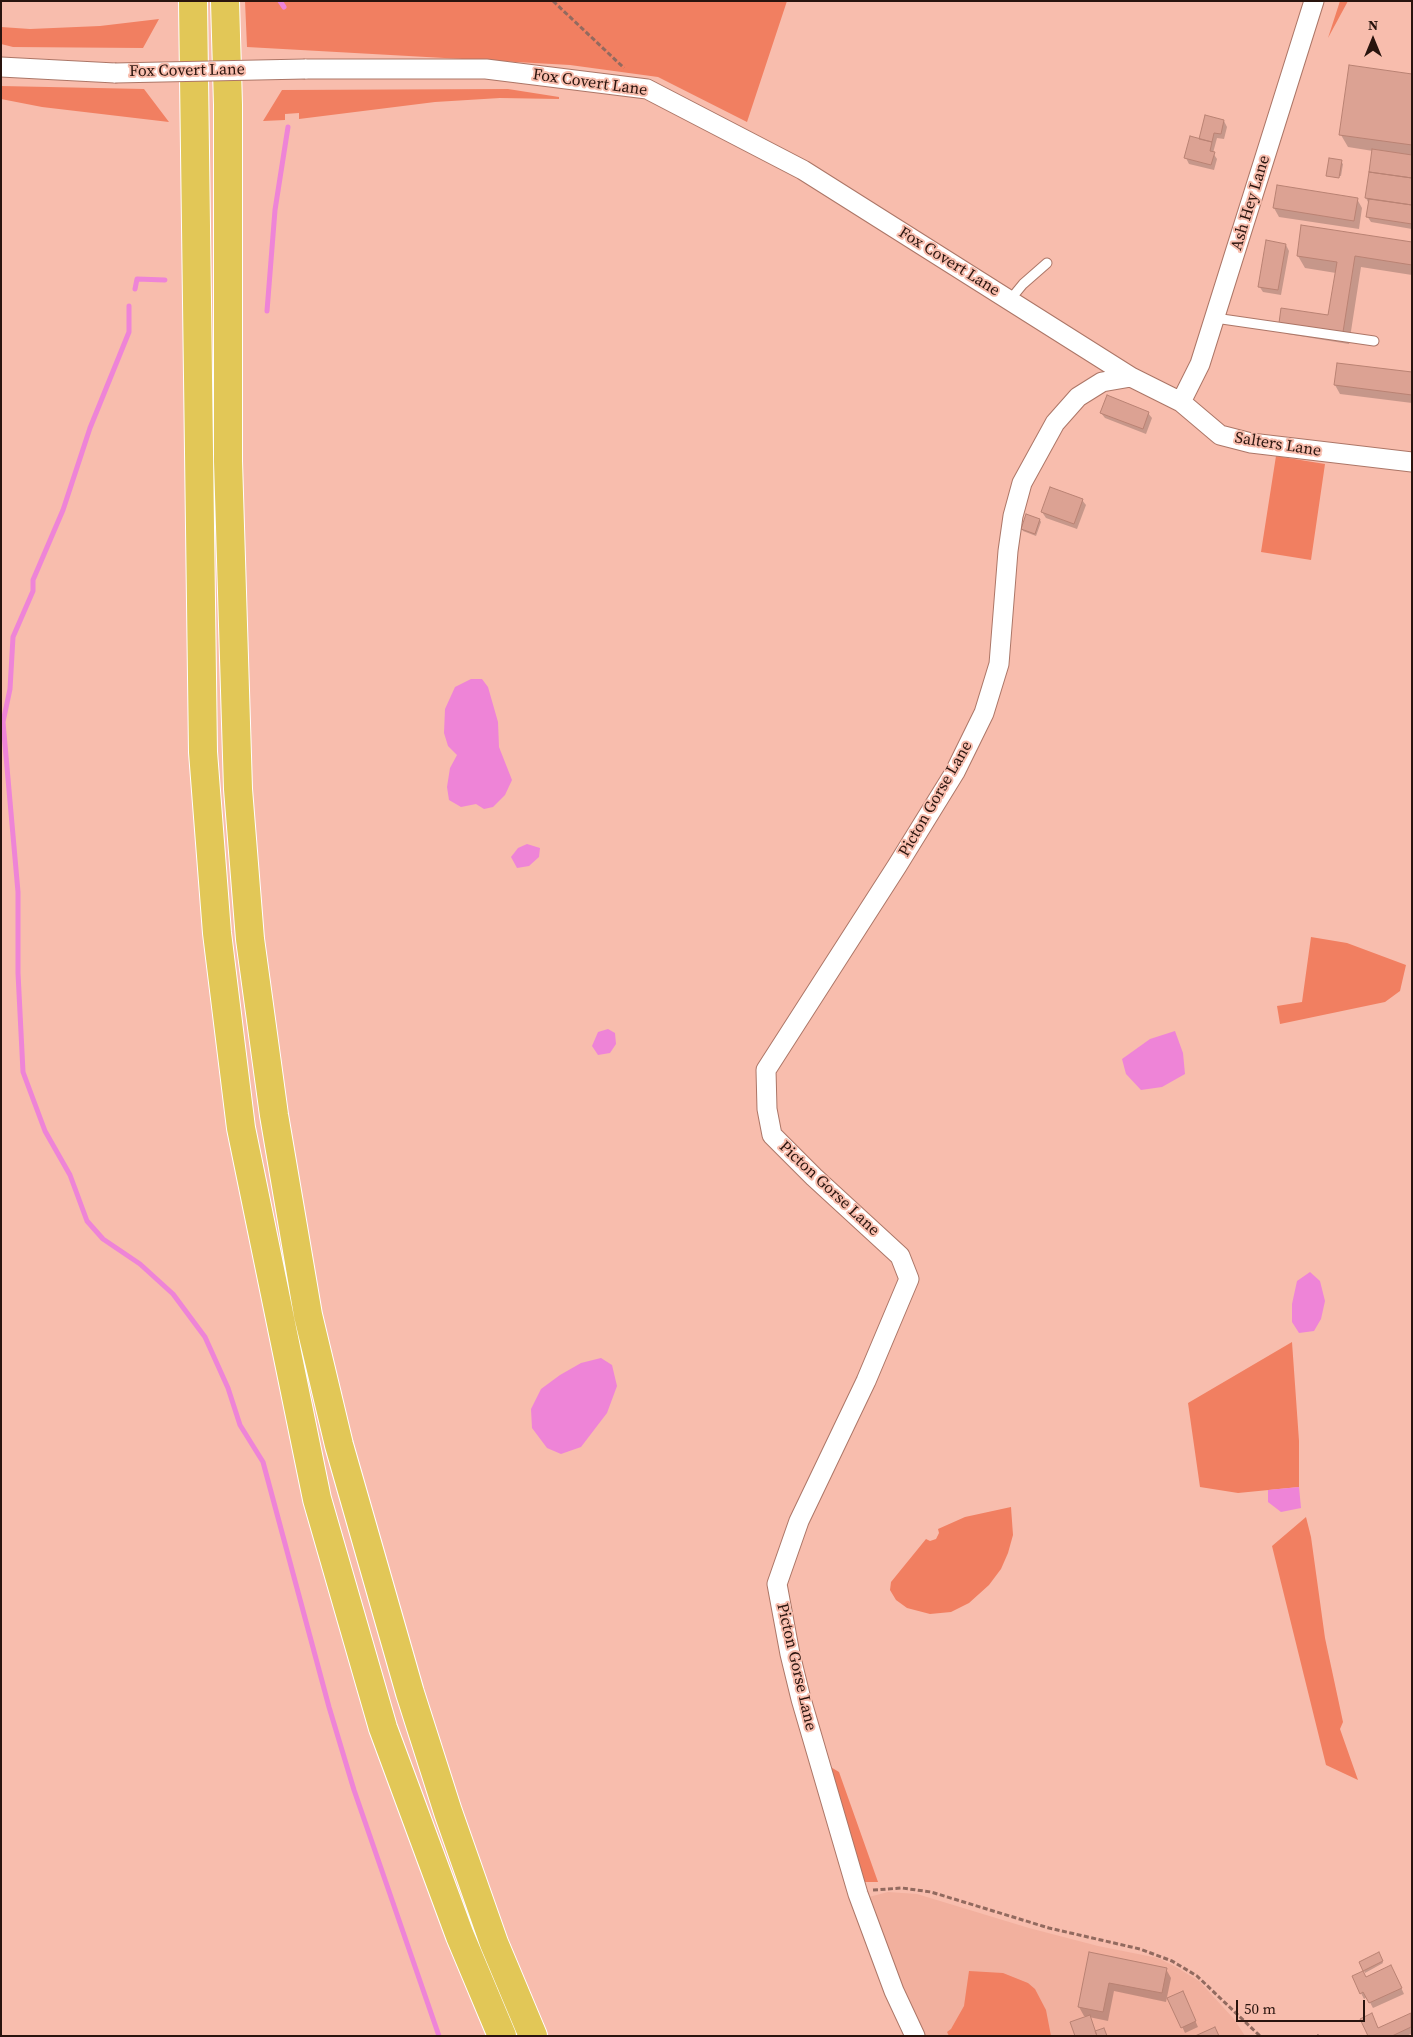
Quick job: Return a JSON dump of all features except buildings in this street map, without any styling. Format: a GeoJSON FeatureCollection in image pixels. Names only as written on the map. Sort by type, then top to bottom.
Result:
{"type":"FeatureCollection","features":[{"type":"Feature","properties":{"kind":"highway"},"geometry":{"type":"LineString","coordinates":[[193,1],[203,752],[217,933],[241,1128],[317,1499],[383,1728],[460,1936],[502,2036]]}},
{"type":"Feature","properties":{"kind":"highway"},"geometry":{"type":"LineString","coordinates":[[225,1],[228,105],[228,470],[238,789],[250,939],[274,1115],[308,1315],[339,1445],[408,1684],[448,1812],[494,1943],[534,2036]]}},
{"type":"Feature","properties":{"kind":"street","name":"Ash Hey Lane"},"geometry":{"type":"LineString","coordinates":[[1181,402],[1200,364],[1314,1]]}},
{"type":"Feature","properties":{"kind":"street","name":"Fox Covert Lane"},"geometry":{"type":"LineString","coordinates":[[1,67],[115,73],[305,69],[486,69],[647,89],[803,170],[1131,378]]}},
{"type":"Feature","properties":{"kind":"street","name":"Salters Lane"},"geometry":{"type":"LineString","coordinates":[[1131,378],[1181,402],[1220,435],[1250,443],[1412,462]]}},
{"type":"Feature","properties":{"kind":"street","name":"Picton Gorse Lane"},"geometry":{"type":"LineString","coordinates":[[915,2036],[894,1991],[858,1894],[801,1699],[790,1654],[777,1584],[800,1521],[866,1381],[909,1279],[900,1256],[814,1177],[772,1135],[767,1109],[766,1070],[950,779],[984,713],[999,664],[1008,551],[1013,516],[1022,483],[1055,424],[1078,398],[1102,382],[1131,378]]}},
{"type":"Feature","properties":{"kind":"lane"},"geometry":{"type":"LineString","coordinates":[[1009,300],[1023,284],[1047,263]]}},
{"type":"Feature","properties":{"kind":"lane"},"geometry":{"type":"LineString","coordinates":[[1214,318],[1374,340]]}},
{"type":"Feature","properties":{"kind":"path"},"geometry":{"type":"LineString","coordinates":[[553,1],[647,89]]}},
{"type":"Feature","properties":{"kind":"path"},"geometry":{"type":"LineString","coordinates":[[858,1894],[879,1889],[902,1888],[931,1892],[1040,1926],[1092,1940],[1140,1949],[1172,1961],[1197,1976],[1260,2036]]}},
{"type":"Feature","properties":{"kind":"shaded area"},"geometry":{"type":"Polygon","coordinates":[[[245,1],[787,1],[747,122],[658,77],[570,65],[247,47],[245,1]]]}},
{"type":"Feature","properties":{"kind":"shaded area"},"geometry":{"type":"Polygon","coordinates":[[[1340,1],[1348,1],[1328,38],[1340,1]]]}},
{"type":"Feature","properties":{"kind":"shaded area"},"geometry":{"type":"Polygon","coordinates":[[[159,19],[143,48],[13,47],[1,44],[1,27],[30,29],[100,26],[159,19]]]}},
{"type":"Feature","properties":{"kind":"shaded area"},"geometry":{"type":"Polygon","coordinates":[[[1,86],[144,89],[169,122],[42,107],[1,99],[1,86]]]}},
{"type":"Feature","properties":{"kind":"shaded area"},"geometry":{"type":"Polygon","coordinates":[[[508,89],[559,97],[559,99],[500,98],[435,102],[299,119],[299,113],[285,114],[285,120],[263,121],[282,90],[508,89]]]}},
{"type":"Feature","properties":{"kind":"shaded area"},"geometry":{"type":"Polygon","coordinates":[[[1276,456],[1325,464],[1311,560],[1261,552],[1276,456]]]}},
{"type":"Feature","properties":{"kind":"shaded area"},"geometry":{"type":"Polygon","coordinates":[[[471,679],[482,679],[488,687],[498,722],[499,747],[512,780],[505,795],[493,807],[484,809],[476,804],[461,807],[449,800],[447,787],[450,768],[457,755],[448,746],[444,733],[445,709],[455,687],[471,679]]]}},
{"type":"Feature","properties":{"kind":"shaded area"},"geometry":{"type":"Polygon","coordinates":[[[527,844],[540,848],[539,857],[529,866],[517,868],[511,857],[518,848],[527,844]]]}},
{"type":"Feature","properties":{"kind":"shaded area"},"geometry":{"type":"Polygon","coordinates":[[[1311,937],[1347,943],[1406,965],[1400,991],[1385,1002],[1280,1024],[1277,1006],[1302,1002],[1311,937]]]}},
{"type":"Feature","properties":{"kind":"shaded area"},"geometry":{"type":"Polygon","coordinates":[[[608,1029],[615,1033],[616,1044],[610,1053],[598,1055],[592,1046],[598,1032],[608,1029]]]}},
{"type":"Feature","properties":{"kind":"shaded area"},"geometry":{"type":"Polygon","coordinates":[[[1175,1031],[1183,1053],[1185,1074],[1162,1087],[1141,1090],[1126,1074],[1122,1059],[1150,1039],[1175,1031]]]}},
{"type":"Feature","properties":{"kind":"shaded area"},"geometry":{"type":"Polygon","coordinates":[[[1310,1272],[1320,1281],[1325,1301],[1321,1319],[1314,1331],[1299,1333],[1292,1322],[1292,1304],[1297,1281],[1310,1272]]]}},
{"type":"Feature","properties":{"kind":"shaded area"},"geometry":{"type":"Polygon","coordinates":[[[1292,1342],[1299,1441],[1299,1487],[1238,1493],[1200,1487],[1188,1403],[1292,1342]]]}},
{"type":"Feature","properties":{"kind":"shaded area"},"geometry":{"type":"Polygon","coordinates":[[[601,1358],[612,1365],[617,1386],[607,1413],[581,1447],[561,1454],[547,1448],[532,1428],[531,1409],[541,1389],[581,1363],[601,1358]]]}},
{"type":"Feature","properties":{"kind":"shaded area"},"geometry":{"type":"Polygon","coordinates":[[[1299,1487],[1301,1508],[1281,1512],[1268,1502],[1268,1490],[1299,1487]]]}},
{"type":"Feature","properties":{"kind":"shaded area"},"geometry":{"type":"Polygon","coordinates":[[[1011,1507],[1013,1535],[1001,1569],[989,1585],[969,1603],[951,1612],[930,1614],[907,1608],[896,1600],[890,1590],[891,1582],[926,1539],[930,1541],[936,1539],[939,1533],[938,1529],[965,1517],[1011,1507]]]}},
{"type":"Feature","properties":{"kind":"shaded area"},"geometry":{"type":"Polygon","coordinates":[[[1306,1517],[1311,1537],[1325,1638],[1343,1722],[1340,1729],[1358,1780],[1326,1765],[1272,1546],[1306,1517]]]}},
{"type":"Feature","properties":{"kind":"shaded area"},"geometry":{"type":"Polygon","coordinates":[[[829,1766],[839,1772],[878,1882],[863,1882],[829,1766]]]}},
{"type":"Feature","properties":{"kind":"shaded area"},"geometry":{"type":"Polygon","coordinates":[[[888,1892],[917,1894],[1029,1928],[1098,1946],[1158,1958],[1199,1981],[1234,2019],[1245,2036],[921,2036],[865,1898],[888,1892]]]}},
{"type":"Feature","properties":{"kind":"shaded area"},"geometry":{"type":"Polygon","coordinates":[[[969,1971],[1003,1973],[1028,1983],[1035,1989],[1046,2010],[1051,2036],[949,2036],[947,2032],[951,2029],[964,2006],[969,1971]]]}},
{"type":"Feature","properties":{"kind":"waterway"},"geometry":{"type":"LineString","coordinates":[[280,1],[284,7]]}},
{"type":"Feature","properties":{"kind":"waterway"},"geometry":{"type":"LineString","coordinates":[[267,311],[275,210],[288,127]]}},
{"type":"Feature","properties":{"kind":"waterway"},"geometry":{"type":"LineString","coordinates":[[135,289],[137,279],[165,280]]}},
{"type":"Feature","properties":{"kind":"waterway"},"geometry":{"type":"LineString","coordinates":[[129,306],[129,332],[90,428],[63,510],[33,580],[33,591],[13,637],[10,689],[3,722],[18,892],[18,973],[23,1072],[45,1131],[70,1175],[87,1221],[103,1239],[140,1264],[173,1294],[205,1337],[228,1388],[240,1425],[263,1462],[329,1707],[354,1790],[439,2036]]}}]}
